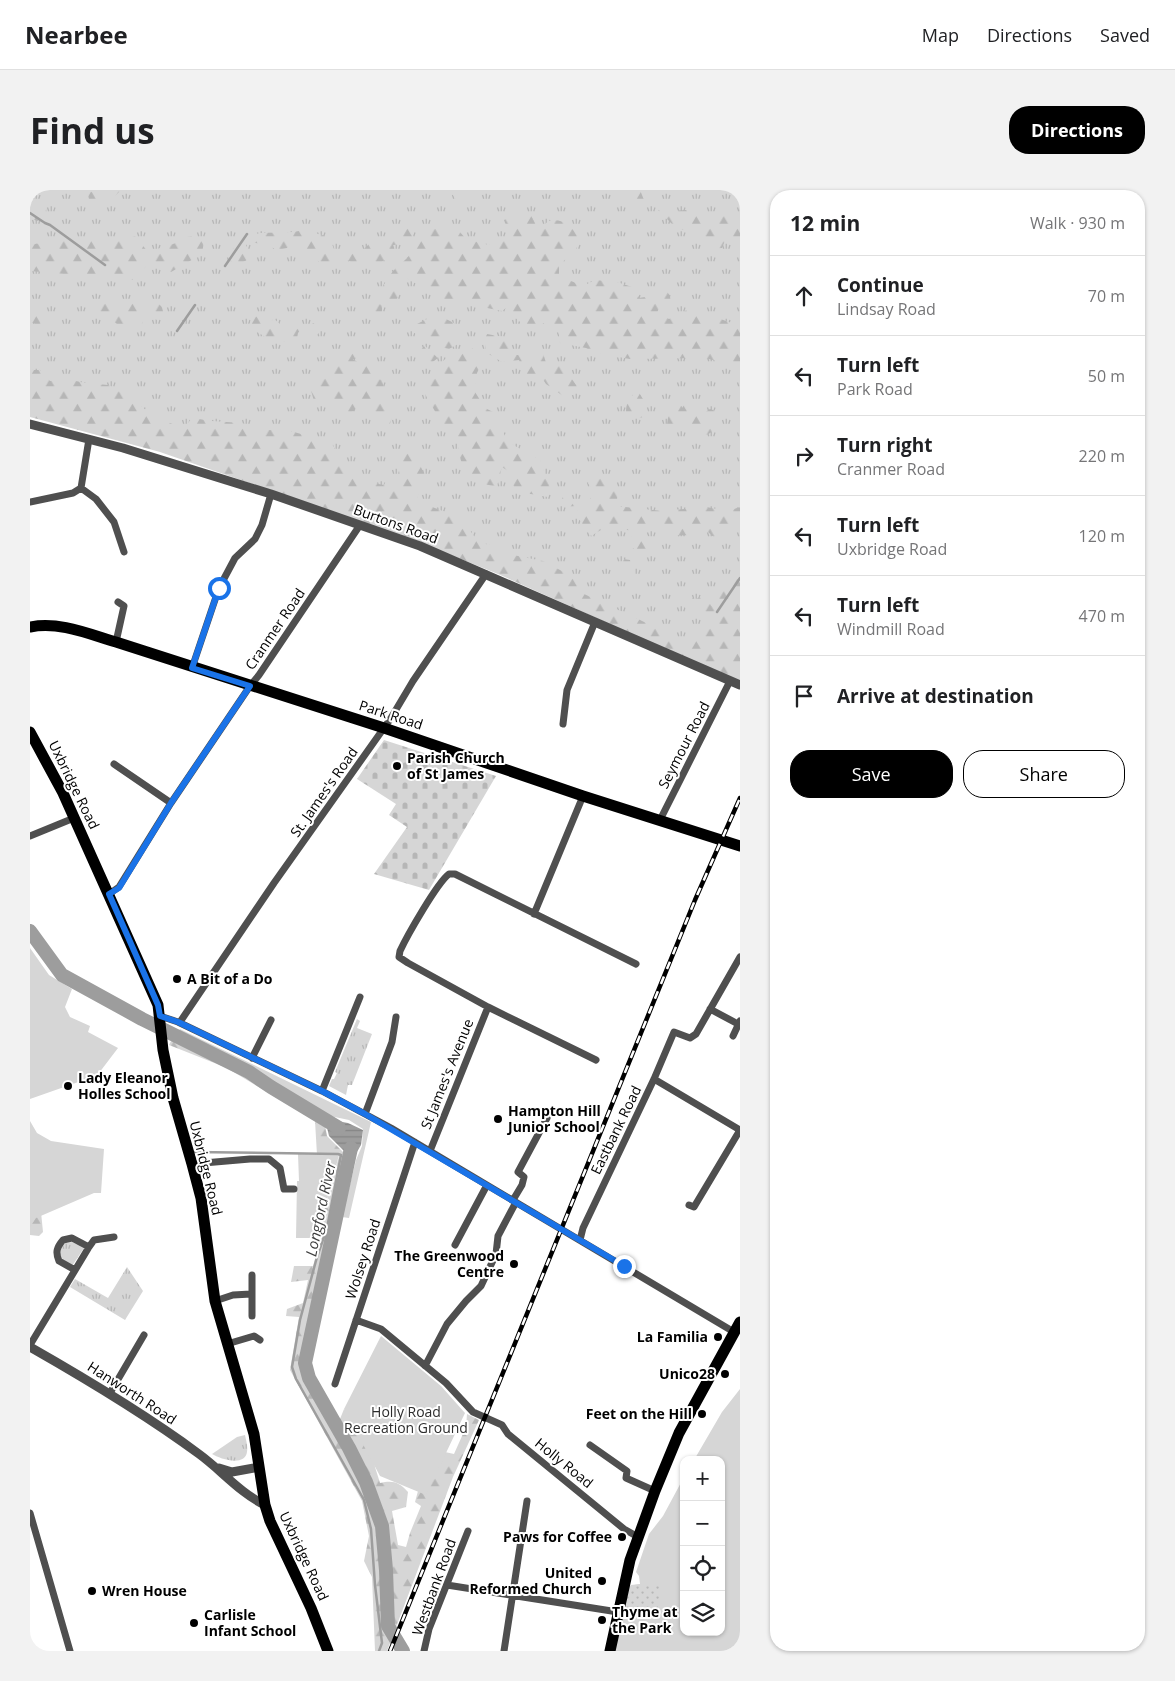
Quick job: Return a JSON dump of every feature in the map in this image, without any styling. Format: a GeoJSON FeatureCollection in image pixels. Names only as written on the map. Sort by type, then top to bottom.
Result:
{"type":"FeatureCollection","features":[{"type":"Feature","properties":{"kind":"main road","name":"Park Road"},"geometry":{"type":"LineString","coordinates":[[30,627],[52,626],[116,642],[192,668],[384,728],[583,796],[740,846]]}},
{"type":"Feature","properties":{"kind":"main road","name":"Uxbridge Road"},"geometry":{"type":"LineString","coordinates":[[30,732],[63,793],[158,1005],[162,1040],[173,1098],[202,1206],[215,1301],[254,1434],[265,1505],[270,1521],[311,1608],[328,1651]]}},
{"type":"Feature","properties":{"kind":"main road"},"geometry":{"type":"LineString","coordinates":[[610,1651],[630,1560],[655,1491],[679,1433],[737,1327]]}},
{"type":"Feature","properties":{"kind":"street","name":"Burtons Road"},"geometry":{"type":"LineString","coordinates":[[30,424],[88,439],[271,494],[420,546],[740,685]]}},
{"type":"Feature","properties":{"kind":"street"},"geometry":{"type":"LineString","coordinates":[[30,502],[74,493],[81,488],[88,439]]}},
{"type":"Feature","properties":{"kind":"street"},"geometry":{"type":"LineString","coordinates":[[81,488],[96,499],[114,522],[124,552]]}},
{"type":"Feature","properties":{"kind":"street"},"geometry":{"type":"LineString","coordinates":[[192,668],[219,588],[235,558],[254,539],[262,525],[271,494]]}},
{"type":"Feature","properties":{"kind":"street","name":"Cranmer Road"},"geometry":{"type":"LineString","coordinates":[[109,894],[119,888],[171,803],[360,524]]}},
{"type":"Feature","properties":{"kind":"street","name":"St. James's Road"},"geometry":{"type":"LineString","coordinates":[[180,1022],[274,883],[384,728],[413,681],[486,574]]}},
{"type":"Feature","properties":{"kind":"street"},"geometry":{"type":"LineString","coordinates":[[116,642],[124,606],[118,602]]}},
{"type":"Feature","properties":{"kind":"street"},"geometry":{"type":"LineString","coordinates":[[563,724],[567,690],[595,622]]}},
{"type":"Feature","properties":{"kind":"street","name":"Seymour Road"},"geometry":{"type":"LineString","coordinates":[[660,820],[730,681]]}},
{"type":"Feature","properties":{"kind":"street"},"geometry":{"type":"LineString","coordinates":[[114,764],[171,803]]}},
{"type":"Feature","properties":{"kind":"street"},"geometry":{"type":"LineString","coordinates":[[534,914],[583,796]]}},
{"type":"Feature","properties":{"kind":"street"},"geometry":{"type":"LineString","coordinates":[[30,836],[74,818]]}},
{"type":"Feature","properties":{"kind":"street","name":"St James's Avenue"},"geometry":{"type":"LineString","coordinates":[[596,1060],[488,1007],[402,959],[399,956],[402,947],[443,880],[449,874],[455,874],[636,964]]}},
{"type":"Feature","properties":{"kind":"street"},"geometry":{"type":"LineString","coordinates":[[733,1036],[739,1023],[710,1009],[740,956]]}},
{"type":"Feature","properties":{"kind":"street"},"geometry":{"type":"LineString","coordinates":[[322,1091],[360,997]]}},
{"type":"Feature","properties":{"kind":"street","name":"St James's Avenue"},"geometry":{"type":"LineString","coordinates":[[430,1151],[488,1007]]}},
{"type":"Feature","properties":{"kind":"street","name":"Eastbank Road"},"geometry":{"type":"LineString","coordinates":[[578,1238],[654,1079],[674,1032],[690,1038],[696,1034],[710,1009]]}},
{"type":"Feature","properties":{"kind":"street"},"geometry":{"type":"LineString","coordinates":[[365,1114],[392,1042],[396,1017]]}},
{"type":"Feature","properties":{"kind":"street"},"geometry":{"type":"LineString","coordinates":[[160,1018],[180,1022],[365,1114],[578,1238],[737,1327]]}},
{"type":"Feature","properties":{"kind":"street"},"geometry":{"type":"LineString","coordinates":[[252,1058],[271,1020]]}},
{"type":"Feature","properties":{"kind":"street"},"geometry":{"type":"LineString","coordinates":[[654,1079],[740,1130],[694,1207],[689,1205]]}},
{"type":"Feature","properties":{"kind":"street"},"geometry":{"type":"LineString","coordinates":[[356,1320],[381,1329],[426,1366],[447,1324],[481,1286],[496,1254],[498,1236],[522,1185],[524,1177],[518,1172],[547,1118]]}},
{"type":"Feature","properties":{"kind":"street","name":"Wolsey Road"},"geometry":{"type":"LineString","coordinates":[[335,1384],[415,1142]]}},
{"type":"Feature","properties":{"kind":"street"},"geometry":{"type":"LineString","coordinates":[[192,1164],[269,1159],[280,1168],[284,1189],[294,1189]]}},
{"type":"Feature","properties":{"kind":"street"},"geometry":{"type":"LineString","coordinates":[[455,1245],[487,1185]]}},
{"type":"Feature","properties":{"kind":"street"},"geometry":{"type":"LineString","coordinates":[[30,1346],[94,1240],[114,1237]]}},
{"type":"Feature","properties":{"kind":"street"},"geometry":{"type":"LineString","coordinates":[[75,1270],[59,1261],[57,1246],[62,1240],[72,1238],[89,1247]]}},
{"type":"Feature","properties":{"kind":"street"},"geometry":{"type":"LineString","coordinates":[[252,1275],[252,1316]]}},
{"type":"Feature","properties":{"kind":"street"},"geometry":{"type":"LineString","coordinates":[[215,1301],[233,1295],[251,1294]]}},
{"type":"Feature","properties":{"kind":"street"},"geometry":{"type":"LineString","coordinates":[[110,1393],[144,1335]]}},
{"type":"Feature","properties":{"kind":"street"},"geometry":{"type":"LineString","coordinates":[[227,1344],[256,1335]]}},
{"type":"Feature","properties":{"kind":"street","name":"Hanworth Road"},"geometry":{"type":"LineString","coordinates":[[30,1346],[110,1393],[216,1467],[253,1499],[265,1505]]}},
{"type":"Feature","properties":{"kind":"street","name":"Holly Road"},"geometry":{"type":"LineString","coordinates":[[426,1366],[446,1383],[472,1412],[502,1425],[508,1434],[624,1529],[638,1537]]}},
{"type":"Feature","properties":{"kind":"street"},"geometry":{"type":"LineString","coordinates":[[590,1444],[627,1471],[626,1478],[655,1491]]}},
{"type":"Feature","properties":{"kind":"street","name":"Hanworth Road"},"geometry":{"type":"LineString","coordinates":[[216,1467],[232,1472],[259,1467]]}},
{"type":"Feature","properties":{"kind":"street"},"geometry":{"type":"LineString","coordinates":[[504,1651],[527,1501]]}},
{"type":"Feature","properties":{"kind":"street"},"geometry":{"type":"LineString","coordinates":[[30,1513],[33,1533],[70,1651]]}},
{"type":"Feature","properties":{"kind":"street","name":"Westbank Road"},"geometry":{"type":"LineString","coordinates":[[424,1651],[429,1629],[468,1531]]}},
{"type":"Feature","properties":{"kind":"street"},"geometry":{"type":"LineString","coordinates":[[446,1585],[618,1612]]}},
{"type":"Feature","properties":{"kind":"green space"},"geometry":{"type":"Polygon","coordinates":[[[30,190],[740,190],[740,671],[430,535],[30,411],[30,190]]]}},
{"type":"Feature","properties":{"kind":"green space"},"geometry":{"type":"Polygon","coordinates":[[[93,190],[99,190],[99,193],[121,190],[108,203],[89,199],[87,191],[93,192],[93,190]]]}},
{"type":"Feature","properties":{"kind":"green space"},"geometry":{"type":"Polygon","coordinates":[[[450,190],[469,190],[472,199],[458,203],[450,190]]]}},
{"type":"Feature","properties":{"kind":"green space"},"geometry":{"type":"Polygon","coordinates":[[[626,190],[640,190],[644,200],[640,207],[629,204],[630,196],[626,190]]]}},
{"type":"Feature","properties":{"kind":"green space"},"geometry":{"type":"Polygon","coordinates":[[[30,206],[35,211],[46,207],[47,217],[37,221],[30,218],[30,206]]]}},
{"type":"Feature","properties":{"kind":"green space"},"geometry":{"type":"Polygon","coordinates":[[[665,209],[668,215],[672,211],[687,210],[697,213],[699,217],[715,211],[728,210],[733,214],[740,226],[740,237],[726,238],[722,248],[705,249],[698,233],[676,228],[658,210],[665,209]]]}},
{"type":"Feature","properties":{"kind":"green space"},"geometry":{"type":"Polygon","coordinates":[[[531,214],[539,232],[548,221],[554,220],[566,224],[580,237],[576,250],[559,265],[559,276],[583,286],[595,280],[617,282],[635,288],[639,298],[651,296],[652,289],[661,289],[670,295],[670,303],[669,308],[659,308],[657,313],[669,319],[687,310],[709,315],[740,326],[740,367],[705,358],[630,359],[595,353],[586,348],[560,343],[558,328],[539,322],[528,330],[506,308],[502,311],[443,299],[406,278],[399,286],[398,298],[389,302],[379,293],[393,271],[410,255],[412,242],[427,228],[459,231],[466,239],[489,245],[510,236],[504,220],[514,215],[531,214]]]}},
{"type":"Feature","properties":{"kind":"green space"},"geometry":{"type":"Polygon","coordinates":[[[410,224],[414,233],[405,244],[393,245],[393,254],[390,257],[378,264],[368,266],[359,267],[352,262],[340,258],[339,266],[327,264],[306,256],[291,244],[287,248],[277,250],[262,244],[246,245],[250,254],[247,260],[235,266],[229,258],[237,239],[260,233],[305,230],[325,236],[321,243],[325,248],[332,244],[335,252],[341,250],[346,253],[350,249],[359,254],[370,243],[386,250],[392,239],[388,230],[397,226],[401,229],[410,224]]]}},
{"type":"Feature","properties":{"kind":"green space"},"geometry":{"type":"Polygon","coordinates":[[[135,236],[148,252],[176,243],[176,239],[192,236],[204,241],[202,254],[171,272],[151,260],[132,280],[30,271],[30,245],[69,238],[81,244],[90,238],[124,240],[135,236]]]}},
{"type":"Feature","properties":{"kind":"green space"},"geometry":{"type":"Polygon","coordinates":[[[141,299],[155,300],[162,307],[164,316],[156,320],[149,309],[145,312],[142,324],[117,324],[93,307],[98,302],[108,303],[141,299]]]}},
{"type":"Feature","properties":{"kind":"green space"},"geometry":{"type":"Polygon","coordinates":[[[376,303],[382,305],[382,313],[377,318],[369,318],[368,304],[376,303]]]}},
{"type":"Feature","properties":{"kind":"green space"},"geometry":{"type":"Polygon","coordinates":[[[30,306],[37,315],[44,313],[46,318],[38,326],[32,322],[30,306]]]}},
{"type":"Feature","properties":{"kind":"green space"},"geometry":{"type":"Polygon","coordinates":[[[252,316],[262,317],[265,325],[274,319],[285,328],[289,327],[290,320],[297,318],[301,325],[310,328],[313,323],[316,325],[321,316],[329,320],[317,335],[301,329],[298,333],[296,344],[265,337],[249,326],[252,316]]]}},
{"type":"Feature","properties":{"kind":"green space"},"geometry":{"type":"Polygon","coordinates":[[[431,317],[444,318],[454,323],[460,343],[449,349],[441,347],[435,341],[422,339],[412,331],[415,325],[431,317]]]}},
{"type":"Feature","properties":{"kind":"green space"},"geometry":{"type":"Polygon","coordinates":[[[487,334],[508,338],[513,355],[519,355],[523,349],[543,353],[547,366],[562,366],[577,386],[573,395],[563,396],[546,384],[540,375],[524,376],[519,360],[502,362],[487,353],[484,340],[487,334]]]}},
{"type":"Feature","properties":{"kind":"green space"},"geometry":{"type":"Polygon","coordinates":[[[349,343],[357,346],[359,353],[353,360],[374,366],[370,377],[382,380],[392,417],[389,427],[381,427],[368,417],[360,403],[354,411],[346,414],[326,402],[319,407],[314,401],[310,387],[349,343]]]}},
{"type":"Feature","properties":{"kind":"green space"},"geometry":{"type":"Polygon","coordinates":[[[468,345],[484,358],[477,373],[475,392],[485,408],[493,412],[508,442],[540,460],[551,490],[548,497],[522,494],[514,487],[508,471],[502,467],[497,486],[485,484],[469,475],[464,468],[458,449],[456,428],[444,427],[417,380],[429,374],[446,381],[447,377],[440,368],[443,361],[451,354],[461,355],[468,345]]]}},
{"type":"Feature","properties":{"kind":"green space"},"geometry":{"type":"Polygon","coordinates":[[[425,346],[438,358],[426,367],[417,353],[425,346]]]}},
{"type":"Feature","properties":{"kind":"green space"},"geometry":{"type":"Polygon","coordinates":[[[30,370],[40,370],[50,381],[67,379],[108,385],[122,393],[133,392],[142,406],[154,416],[184,428],[192,418],[241,423],[268,430],[287,430],[308,436],[318,445],[321,453],[328,451],[332,444],[340,461],[347,460],[352,469],[357,473],[367,480],[379,484],[384,485],[389,475],[400,475],[394,465],[397,454],[406,448],[414,452],[426,478],[416,500],[420,507],[427,505],[461,518],[479,543],[492,545],[508,554],[543,561],[575,578],[584,594],[685,641],[703,631],[703,622],[696,610],[685,609],[685,601],[692,598],[695,600],[704,594],[712,607],[715,606],[713,595],[725,590],[727,578],[740,568],[740,682],[498,574],[411,539],[160,452],[30,417],[30,370]]]}},
{"type":"Feature","properties":{"kind":"green space"},"geometry":{"type":"Polygon","coordinates":[[[638,391],[646,404],[646,417],[636,418],[626,414],[628,401],[638,391]]]}},
{"type":"Feature","properties":{"kind":"green space"},"geometry":{"type":"Polygon","coordinates":[[[687,401],[697,403],[704,413],[710,409],[719,412],[716,426],[712,432],[699,437],[689,425],[681,429],[667,425],[669,409],[677,402],[682,408],[687,401]]]}},
{"type":"Feature","properties":{"kind":"green space"},"geometry":{"type":"Polygon","coordinates":[[[596,474],[616,481],[618,493],[616,506],[662,511],[706,507],[728,511],[740,507],[740,528],[724,528],[725,538],[719,542],[707,531],[693,535],[663,536],[655,522],[645,526],[643,532],[654,541],[643,553],[628,546],[634,531],[606,527],[591,536],[579,519],[576,506],[562,507],[562,498],[566,493],[571,500],[582,502],[590,499],[593,491],[588,483],[596,474]]]}},
{"type":"Feature","properties":{"kind":"green space"},"geometry":{"type":"Polygon","coordinates":[[[623,559],[630,560],[631,565],[635,567],[635,574],[639,577],[635,588],[620,566],[623,559]]]}},
{"type":"Feature","properties":{"kind":"green space"},"geometry":{"type":"Polygon","coordinates":[[[384,740],[496,776],[429,890],[374,874],[407,827],[389,815],[396,804],[357,779],[384,740]]]}},
{"type":"Feature","properties":{"kind":"green space"},"geometry":{"type":"Polygon","coordinates":[[[30,948],[49,975],[72,989],[65,1007],[70,1017],[90,1026],[88,1032],[118,1048],[99,1073],[30,1099],[30,948]]]}},
{"type":"Feature","properties":{"kind":"green space"},"geometry":{"type":"Polygon","coordinates":[[[357,1019],[360,1021],[357,1028],[372,1034],[352,1085],[348,1085],[346,1095],[329,1086],[337,1073],[335,1072],[357,1019]]]}},
{"type":"Feature","properties":{"kind":"green space"},"geometry":{"type":"Polygon","coordinates":[[[180,1029],[371,1122],[349,1218],[342,1217],[356,1160],[362,1146],[363,1129],[349,1120],[330,1116],[249,1069],[177,1033],[180,1029]]]}},
{"type":"Feature","properties":{"kind":"green space"},"geometry":{"type":"Polygon","coordinates":[[[173,1037],[248,1074],[324,1120],[327,1136],[345,1154],[350,1168],[332,1232],[334,1243],[325,1257],[308,1336],[311,1345],[305,1350],[303,1374],[336,1429],[344,1409],[372,1440],[375,1467],[380,1483],[396,1483],[408,1492],[406,1507],[392,1511],[398,1545],[406,1547],[421,1506],[415,1502],[418,1491],[445,1452],[454,1454],[466,1427],[467,1414],[479,1420],[453,1477],[387,1651],[375,1651],[372,1577],[364,1561],[369,1536],[362,1501],[290,1370],[299,1317],[286,1316],[287,1309],[303,1303],[308,1280],[291,1282],[294,1266],[313,1266],[317,1252],[317,1238],[339,1156],[317,1155],[315,1121],[227,1068],[169,1045],[173,1037]]]}},
{"type":"Feature","properties":{"kind":"green space"},"geometry":{"type":"Polygon","coordinates":[[[30,1121],[37,1133],[51,1141],[104,1149],[101,1193],[94,1193],[36,1218],[30,1227],[30,1121]]]}},
{"type":"Feature","properties":{"kind":"green space"},"geometry":{"type":"Polygon","coordinates":[[[298,1154],[339,1155],[317,1238],[296,1238],[297,1181],[299,1181],[298,1154]]]}},
{"type":"Feature","properties":{"kind":"green space"},"geometry":{"type":"Polygon","coordinates":[[[30,1210],[41,1212],[43,1232],[39,1236],[30,1235],[30,1210]]]}},
{"type":"Feature","properties":{"kind":"green space"},"geometry":{"type":"Polygon","coordinates":[[[72,1242],[84,1248],[72,1266],[62,1258],[60,1246],[72,1242]]]}},
{"type":"Feature","properties":{"kind":"green space"},"geometry":{"type":"Polygon","coordinates":[[[127,1267],[143,1291],[125,1320],[70,1287],[75,1279],[108,1298],[127,1267]]]}},
{"type":"Feature","properties":{"kind":"green space","name":"Holly Road Recreation Ground"},"geometry":{"type":"Polygon","coordinates":[[[381,1336],[441,1386],[465,1413],[426,1495],[380,1476],[344,1409],[381,1336]]]}},
{"type":"Feature","properties":{"kind":"green space"},"geometry":{"type":"Polygon","coordinates":[[[740,1389],[740,1651],[614,1651],[631,1585],[640,1584],[639,1576],[636,1572],[649,1534],[663,1516],[680,1484],[680,1636],[725,1636],[725,1456],[696,1456],[722,1412],[740,1389]]]}},
{"type":"Feature","properties":{"kind":"green space"},"geometry":{"type":"Polygon","coordinates":[[[245,1435],[247,1452],[242,1459],[237,1461],[226,1460],[212,1454],[237,1437],[245,1435]]]}},
{"type":"Feature","properties":{"kind":"green space"},"geometry":{"type":"Polygon","coordinates":[[[641,1584],[651,1586],[662,1585],[657,1614],[623,1609],[628,1586],[641,1584]]]}},
{"type":"Feature","properties":{"kind":"shaded area"},"geometry":{"type":"Polygon","coordinates":[[[325,1119],[348,1123],[363,1130],[361,1145],[348,1167],[346,1153],[329,1136],[325,1119]]]}},
{"type":"Feature","properties":{"kind":"waterway"},"geometry":{"type":"LineString","coordinates":[[30,213],[50,225],[105,265]]}},
{"type":"Feature","properties":{"kind":"waterway"},"geometry":{"type":"LineString","coordinates":[[225,266],[247,234]]}},
{"type":"Feature","properties":{"kind":"waterway"},"geometry":{"type":"LineString","coordinates":[[177,331],[195,305]]}},
{"type":"Feature","properties":{"kind":"waterway"},"geometry":{"type":"LineString","coordinates":[[717,612],[740,578]]}},
{"type":"Feature","properties":{"kind":"waterway","name":"Longford River"},"geometry":{"type":"LineString","coordinates":[[30,931],[62,975],[142,1019],[249,1072],[339,1128]]}},
{"type":"Feature","properties":{"kind":"waterway","name":"Longford River"},"geometry":{"type":"LineString","coordinates":[[351,1148],[305,1363],[309,1378],[366,1482],[382,1526],[388,1626],[403,1651]]}},
{"type":"Feature","properties":{"kind":"waterway"},"geometry":{"type":"LineString","coordinates":[[193,1152],[341,1155],[327,1228],[300,1320],[292,1367],[296,1379],[364,1500],[371,1529],[382,1643],[379,1651]]}},
{"type":"Feature","properties":{"kind":"railway"},"geometry":{"type":"LineString","coordinates":[[390,1651],[695,900],[740,798]]}},
{"type":"Feature","properties":{"kind":"place","name":"Parish Church of St James"},"geometry":{"type":"Point","coordinates":[397,766]}},
{"type":"Feature","properties":{"kind":"place","name":"A Bit of a Do"},"geometry":{"type":"Point","coordinates":[177,979]}},
{"type":"Feature","properties":{"kind":"place","name":"Lady Eleanor Holles School"},"geometry":{"type":"Point","coordinates":[68,1086]}},
{"type":"Feature","properties":{"kind":"place","name":"Hampton Hill Junior School"},"geometry":{"type":"Point","coordinates":[498,1119]}},
{"type":"Feature","properties":{"kind":"place","name":"The Greenwood Centre"},"geometry":{"type":"Point","coordinates":[514,1264]}},
{"type":"Feature","properties":{"kind":"place","name":"La Familia"},"geometry":{"type":"Point","coordinates":[718,1337]}},
{"type":"Feature","properties":{"kind":"place","name":"Unico28"},"geometry":{"type":"Point","coordinates":[725,1374]}},
{"type":"Feature","properties":{"kind":"place","name":"Feet on the Hill"},"geometry":{"type":"Point","coordinates":[702,1414]}},
{"type":"Feature","properties":{"kind":"place","name":"Paws for Coffee"},"geometry":{"type":"Point","coordinates":[622,1537]}},
{"type":"Feature","properties":{"kind":"place","name":"United Reformed Church"},"geometry":{"type":"Point","coordinates":[602,1581]}},
{"type":"Feature","properties":{"kind":"place","name":"Wren House"},"geometry":{"type":"Point","coordinates":[92,1591]}},
{"type":"Feature","properties":{"kind":"place","name":"Thyme at the Park"},"geometry":{"type":"Point","coordinates":[602,1620]}},
{"type":"Feature","properties":{"kind":"place","name":"Carlisle Infant School"},"geometry":{"type":"Point","coordinates":[194,1623]}},
{"type":"Feature","properties":{"kind":"route"},"geometry":{"type":"LineString","coordinates":[[219,588],[192,668],[250,686],[171,803],[119,888],[109,894],[158,1005],[160,1016],[178,1022],[322,1091],[391,1128],[624,1266]]}}]}
